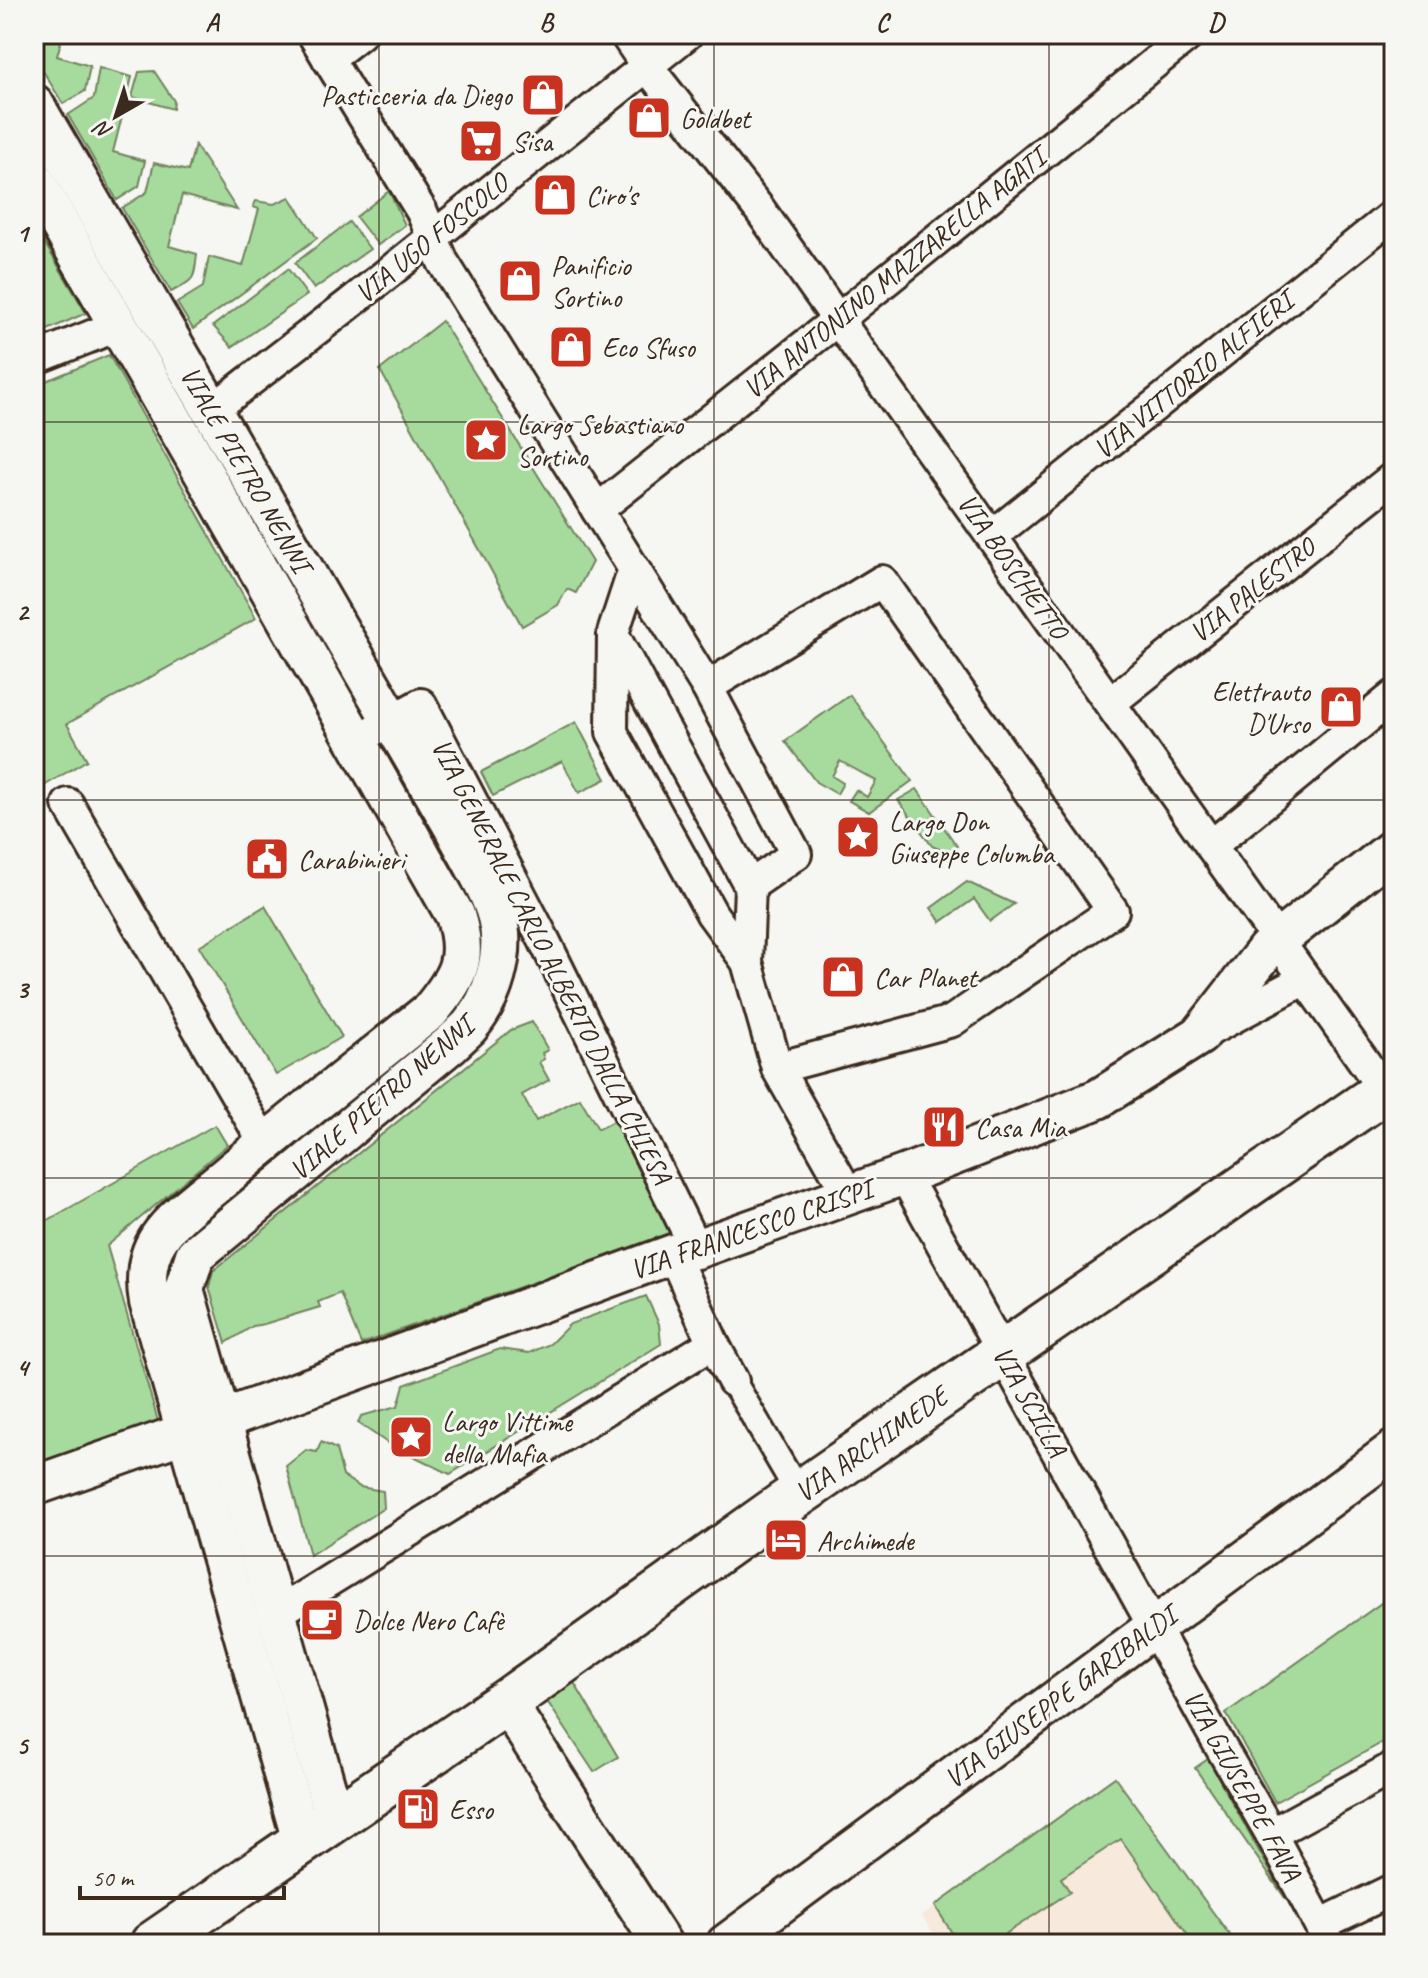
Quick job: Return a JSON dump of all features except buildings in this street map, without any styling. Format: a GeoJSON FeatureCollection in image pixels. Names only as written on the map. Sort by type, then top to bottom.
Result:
{"type":"FeatureCollection","features":[{"type":"Feature","properties":{"kind":"main road","name":"VIA ARCHIMEDE"},"geometry":{"type":"LineString","coordinates":[[153,1944],[506,1702],[1004,1352],[1391,1093]]}},
{"type":"Feature","properties":{"kind":"street"},"geometry":{"type":"LineString","coordinates":[[360,34],[321,46],[422,212],[443,262],[707,687],[796,854],[750,886]]}},
{"type":"Feature","properties":{"kind":"street","name":"VIA BOSCHETTO"},"geometry":{"type":"LineString","coordinates":[[625,34],[760,210],[1305,979],[1391,1093]]}},
{"type":"Feature","properties":{"kind":"street","name":"VIA UGO FOSCOLO"},"geometry":{"type":"LineString","coordinates":[[213,412],[687,34]]}},
{"type":"Feature","properties":{"kind":"street","name":"VIA ANTONINO MAZZARELLA AGATI"},"geometry":{"type":"LineString","coordinates":[[597,510],[1190,34]]}},
{"type":"Feature","properties":{"kind":"street","name":"VIALE PIETRO NENNI"},"geometry":{"type":"LineString","coordinates":[[34,104],[454,828],[498,918],[499,964],[483,1007],[470,1026],[190,1272]]}},
{"type":"Feature","properties":{"kind":"street","name":"VIALE PIETRO NENNI"},"geometry":{"type":"LineString","coordinates":[[34,179],[455,915],[462,937],[462,956],[456,971],[430,1011],[175,1219],[159,1237],[146,1270],[147,1289],[185,1433],[319,1830]]}},
{"type":"Feature","properties":{"kind":"street","name":"VIA VITTORIO ALFIERI"},"geometry":{"type":"LineString","coordinates":[[992,536],[1394,214]]}},
{"type":"Feature","properties":{"kind":"street"},"geometry":{"type":"LineString","coordinates":[[34,359],[119,325]]}},
{"type":"Feature","properties":{"kind":"street"},"geometry":{"type":"LineString","coordinates":[[166,406],[213,412],[195,458]]}},
{"type":"Feature","properties":{"kind":"street","name":"VIA PALESTRO"},"geometry":{"type":"LineString","coordinates":[[1110,703],[1394,477]]}},
{"type":"Feature","properties":{"kind":"street"},"geometry":{"type":"LineString","coordinates":[[634,569],[613,633],[612,732],[712,914],[747,962]]}},
{"type":"Feature","properties":{"kind":"street"},"geometry":{"type":"LineString","coordinates":[[707,687],[882,581],[1113,911],[952,1021],[777,1068]]}},
{"type":"Feature","properties":{"kind":"street"},"geometry":{"type":"LineString","coordinates":[[613,633],[750,886],[747,962],[777,1068],[849,1195]]}},
{"type":"Feature","properties":{"kind":"street"},"geometry":{"type":"LineString","coordinates":[[1211,846],[1394,696]]}},
{"type":"Feature","properties":{"kind":"street","name":"VIA GENERALE CARLO ALBERTO DALLA CHIESA"},"geometry":{"type":"LineString","coordinates":[[391,720],[421,704],[544,940],[685,1252],[713,1343],[733,1381]]}},
{"type":"Feature","properties":{"kind":"street"},"geometry":{"type":"LineString","coordinates":[[356,740],[391,720]]}},
{"type":"Feature","properties":{"kind":"street"},"geometry":{"type":"LineString","coordinates":[[68,804],[265,1144]]}},
{"type":"Feature","properties":{"kind":"street","name":"VIA FRANCESCO CRISPI"},"geometry":{"type":"LineString","coordinates":[[34,1486],[904,1175],[1098,1099],[1200,1035],[1267,949],[1394,848]]}},
{"type":"Feature","properties":{"kind":"street"},"geometry":{"type":"LineString","coordinates":[[462,937],[544,940]]}},
{"type":"Feature","properties":{"kind":"street"},"geometry":{"type":"LineString","coordinates":[[1200,1035],[1305,979]]}},
{"type":"Feature","properties":{"kind":"street"},"geometry":{"type":"LineString","coordinates":[[445,992],[483,1007]]}},
{"type":"Feature","properties":{"kind":"street","name":"VIA SCILLA"},"geometry":{"type":"LineString","coordinates":[[904,1175],[1155,1627]]}},
{"type":"Feature","properties":{"kind":"street"},"geometry":{"type":"LineString","coordinates":[[159,1237],[190,1272],[221,1420],[277,1613],[319,1830]]}},
{"type":"Feature","properties":{"kind":"street"},"geometry":{"type":"LineString","coordinates":[[147,1289],[190,1272]]}},
{"type":"Feature","properties":{"kind":"street"},"geometry":{"type":"LineString","coordinates":[[277,1613],[713,1343]]}},
{"type":"Feature","properties":{"kind":"street"},"geometry":{"type":"LineString","coordinates":[[733,1381],[799,1494]]}},
{"type":"Feature","properties":{"kind":"street","name":"VIA GIUSEPPE GARIBALDI"},"geometry":{"type":"LineString","coordinates":[[726,1944],[1394,1450]]}},
{"type":"Feature","properties":{"kind":"street","name":"VIA GIUSEPPE FAVA"},"geometry":{"type":"LineString","coordinates":[[1155,1627],[1325,1934]]}},
{"type":"Feature","properties":{"kind":"street"},"geometry":{"type":"LineString","coordinates":[[506,1702],[662,1944]]}},
{"type":"Feature","properties":{"kind":"street"},"geometry":{"type":"LineString","coordinates":[[1271,1834],[1394,1767]]}},
{"type":"Feature","properties":{"kind":"street"},"geometry":{"type":"LineString","coordinates":[[1325,1934],[1394,1889]]}},
{"type":"Feature","properties":{"kind":"shaded area"},"geometry":{"type":"Polygon","coordinates":[[[1115,1777],[1236,1944],[940,1944],[922,1916],[1115,1777]]]}},
{"type":"Feature","properties":{"kind":"green space"},"geometry":{"type":"Polygon","coordinates":[[[34,34],[63,34],[57,56],[90,66],[85,91],[63,104],[34,56],[34,34]]]}},
{"type":"Feature","properties":{"kind":"green space"},"geometry":{"type":"Polygon","coordinates":[[[99,68],[132,77],[113,152],[145,161],[139,186],[117,200],[68,115],[94,98],[99,68]]]}},
{"type":"Feature","properties":{"kind":"green space"},"geometry":{"type":"Polygon","coordinates":[[[154,71],[174,101],[173,109],[132,97],[139,72],[154,71]]]}},
{"type":"Feature","properties":{"kind":"green space"},"geometry":{"type":"Polygon","coordinates":[[[195,145],[237,210],[182,195],[169,246],[197,254],[196,263],[192,278],[171,292],[122,208],[147,192],[154,163],[188,171],[195,145]]]}},
{"type":"Feature","properties":{"kind":"green space"},"geometry":{"type":"Polygon","coordinates":[[[389,191],[405,225],[378,245],[356,217],[389,191]]]}},
{"type":"Feature","properties":{"kind":"green space"},"geometry":{"type":"Polygon","coordinates":[[[290,197],[317,238],[193,329],[177,303],[203,287],[209,257],[243,266],[259,209],[253,207],[256,201],[274,204],[290,197]]]}},
{"type":"Feature","properties":{"kind":"green space"},"geometry":{"type":"Polygon","coordinates":[[[349,222],[370,249],[314,289],[295,263],[349,222]]]}},
{"type":"Feature","properties":{"kind":"green space"},"geometry":{"type":"Polygon","coordinates":[[[34,225],[86,313],[34,336],[34,225]]]}},
{"type":"Feature","properties":{"kind":"green space"},"geometry":{"type":"Polygon","coordinates":[[[288,269],[307,295],[232,347],[213,326],[288,269]]]}},
{"type":"Feature","properties":{"kind":"green space","name":"Largo Sebastiano Sortino"},"geometry":{"type":"Polygon","coordinates":[[[442,321],[592,562],[576,593],[567,589],[558,605],[522,626],[380,370],[442,321]]]}},
{"type":"Feature","properties":{"kind":"green space"},"geometry":{"type":"Polygon","coordinates":[[[109,355],[256,618],[67,724],[87,760],[34,792],[34,386],[109,355]]]}},
{"type":"Feature","properties":{"kind":"green space"},"geometry":{"type":"Polygon","coordinates":[[[850,695],[912,781],[869,812],[849,801],[856,790],[867,797],[876,781],[840,761],[832,776],[843,783],[837,794],[816,782],[785,741],[850,695]]]}},
{"type":"Feature","properties":{"kind":"green space"},"geometry":{"type":"Polygon","coordinates":[[[576,722],[606,779],[579,793],[562,761],[493,796],[481,772],[576,722]]]}},
{"type":"Feature","properties":{"kind":"green space"},"geometry":{"type":"Polygon","coordinates":[[[917,789],[957,846],[948,853],[932,846],[898,800],[917,789]]]}},
{"type":"Feature","properties":{"kind":"green space"},"geometry":{"type":"Polygon","coordinates":[[[967,882],[1014,904],[990,921],[974,899],[941,922],[931,908],[967,882]]]}},
{"type":"Feature","properties":{"kind":"green space"},"geometry":{"type":"Polygon","coordinates":[[[265,906],[342,1037],[276,1075],[199,946],[265,906]]]}},
{"type":"Feature","properties":{"kind":"green space"},"geometry":{"type":"Polygon","coordinates":[[[532,1022],[548,1050],[542,1053],[544,1059],[539,1062],[549,1080],[522,1095],[536,1121],[580,1098],[598,1129],[614,1121],[671,1233],[361,1344],[340,1293],[318,1302],[320,1307],[253,1326],[226,1343],[209,1287],[213,1271],[511,1030],[532,1022]]]}},
{"type":"Feature","properties":{"kind":"green space"},"geometry":{"type":"Polygon","coordinates":[[[215,1125],[227,1145],[107,1246],[158,1421],[34,1464],[34,1207],[43,1223],[215,1125]]]}},
{"type":"Feature","properties":{"kind":"green space"},"geometry":{"type":"Polygon","coordinates":[[[646,1296],[659,1324],[661,1344],[450,1474],[389,1444],[358,1423],[361,1416],[398,1406],[404,1385],[500,1349],[529,1353],[550,1344],[570,1324],[646,1296]]]}},
{"type":"Feature","properties":{"kind":"green space"},"geometry":{"type":"Polygon","coordinates":[[[321,1442],[336,1449],[343,1476],[360,1487],[383,1491],[384,1508],[310,1555],[286,1466],[306,1450],[317,1452],[321,1442]]]}},
{"type":"Feature","properties":{"kind":"green space"},"geometry":{"type":"Polygon","coordinates":[[[1394,1594],[1394,1736],[1275,1802],[1226,1713],[1394,1594]]]}},
{"type":"Feature","properties":{"kind":"green space"},"geometry":{"type":"Polygon","coordinates":[[[572,1679],[618,1757],[594,1772],[545,1698],[572,1679]]]}},
{"type":"Feature","properties":{"kind":"green space"},"geometry":{"type":"Polygon","coordinates":[[[1208,1759],[1285,1898],[1195,1768],[1208,1759]]]}},
{"type":"Feature","properties":{"kind":"green space"},"geometry":{"type":"Polygon","coordinates":[[[1115,1777],[1236,1944],[1194,1944],[1121,1839],[1061,1878],[1070,1892],[994,1944],[959,1944],[935,1906],[1115,1777]]]}},
{"type":"Feature","properties":{"kind":"place","name":"Pasticceria da Diego"},"geometry":{"type":"Point","coordinates":[543,95]}},
{"type":"Feature","properties":{"kind":"place","name":"Goldbet"},"geometry":{"type":"Point","coordinates":[649,118]}},
{"type":"Feature","properties":{"kind":"place","name":"Sisa"},"geometry":{"type":"Point","coordinates":[481,141]}},
{"type":"Feature","properties":{"kind":"place","name":"Ciro's"},"geometry":{"type":"Point","coordinates":[555,195]}},
{"type":"Feature","properties":{"kind":"place","name":"Panificio Sortino"},"geometry":{"type":"Point","coordinates":[520,281]}},
{"type":"Feature","properties":{"kind":"place","name":"Eco Sfuso"},"geometry":{"type":"Point","coordinates":[571,347]}},
{"type":"Feature","properties":{"kind":"place","name":"Largo Sebastiano Sortino"},"geometry":{"type":"Point","coordinates":[486,440]}},
{"type":"Feature","properties":{"kind":"place","name":"Elettrauto D'Urso"},"geometry":{"type":"Point","coordinates":[1341,707]}},
{"type":"Feature","properties":{"kind":"place","name":"Largo Don Giuseppe Columba"},"geometry":{"type":"Point","coordinates":[858,837]}},
{"type":"Feature","properties":{"kind":"place","name":"Carabinieri"},"geometry":{"type":"Point","coordinates":[267,859]}},
{"type":"Feature","properties":{"kind":"place","name":"Car Planet"},"geometry":{"type":"Point","coordinates":[843,977]}},
{"type":"Feature","properties":{"kind":"place","name":"Casa Mia"},"geometry":{"type":"Point","coordinates":[944,1127]}},
{"type":"Feature","properties":{"kind":"place","name":"Largo Vittime della Mafia"},"geometry":{"type":"Point","coordinates":[411,1437]}},
{"type":"Feature","properties":{"kind":"place","name":"Archimede"},"geometry":{"type":"Point","coordinates":[786,1540]}},
{"type":"Feature","properties":{"kind":"place","name":"Dolce Nero Cafè"},"geometry":{"type":"Point","coordinates":[322,1620]}},
{"type":"Feature","properties":{"kind":"place","name":"Esso"},"geometry":{"type":"Point","coordinates":[418,1809]}}]}
